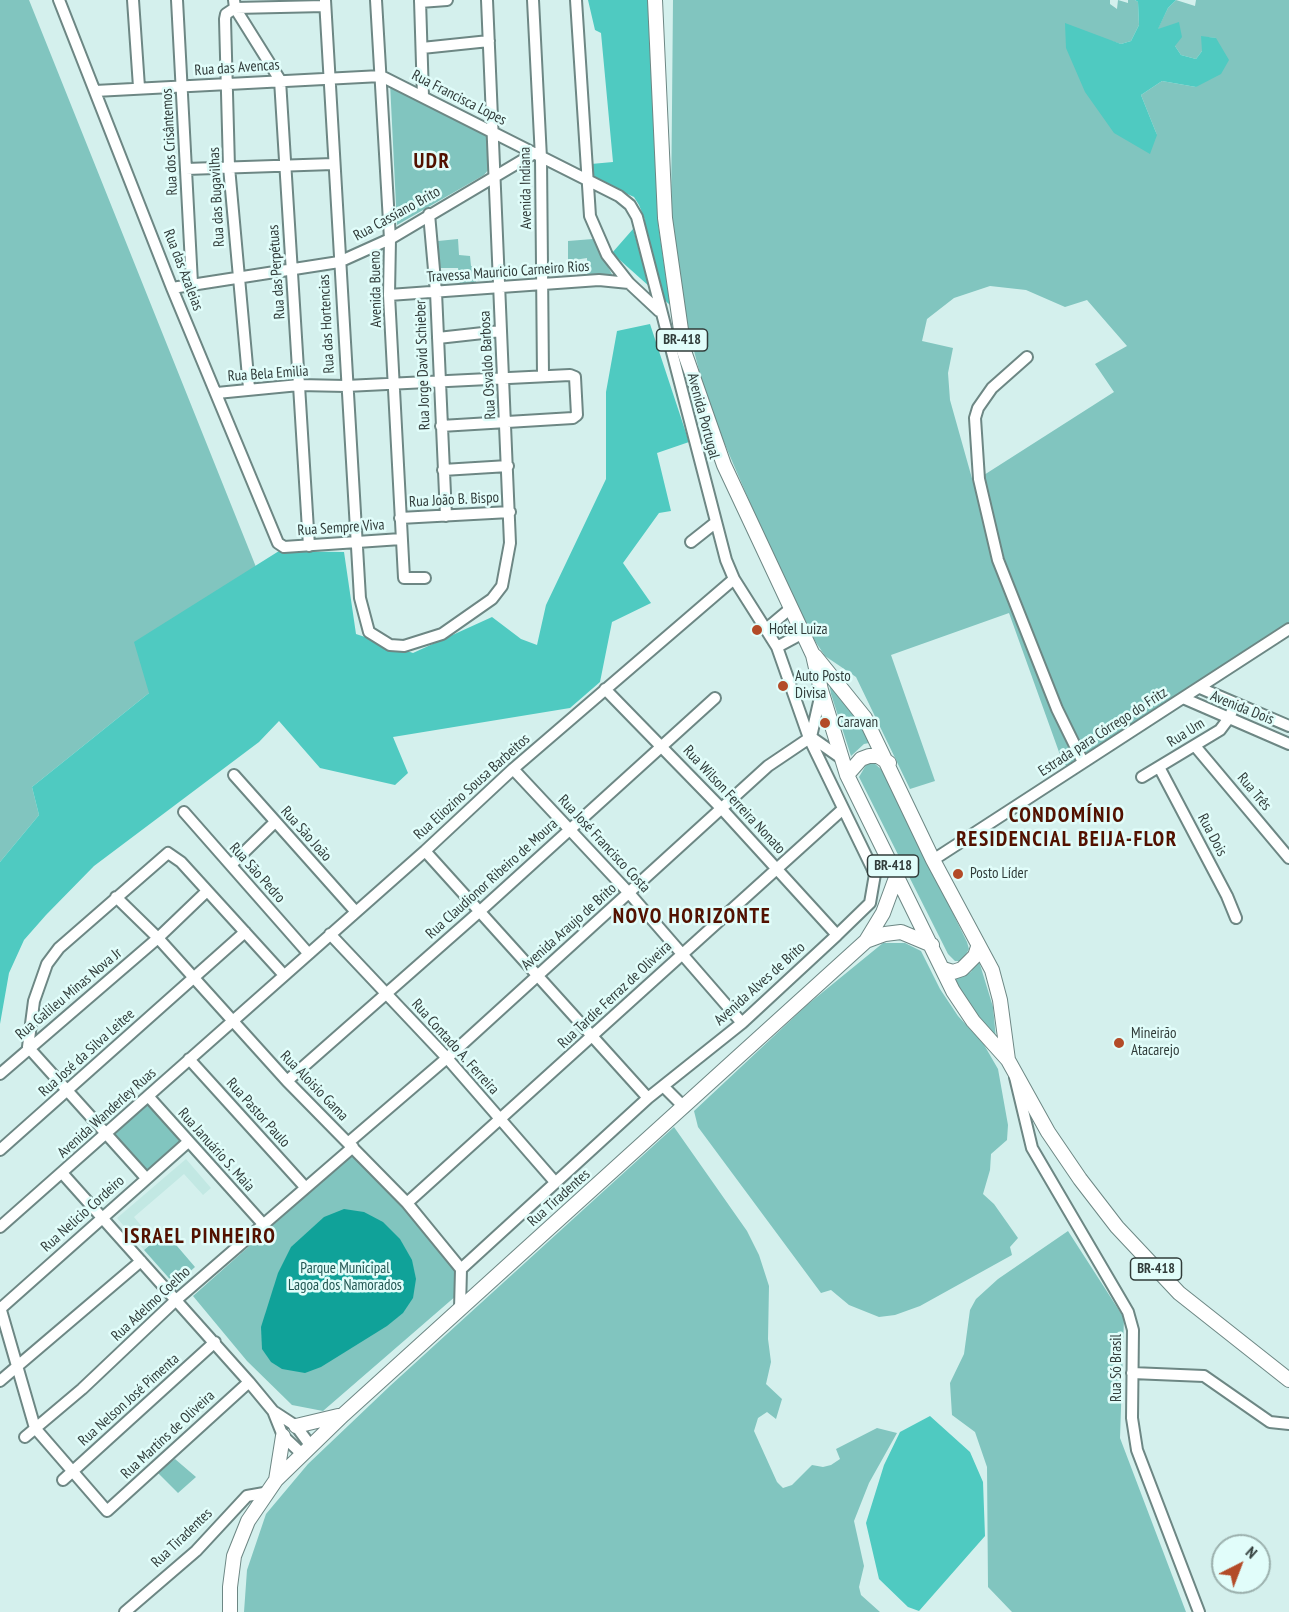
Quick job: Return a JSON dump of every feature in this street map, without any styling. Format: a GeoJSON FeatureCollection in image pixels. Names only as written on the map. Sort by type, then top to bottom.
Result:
{"type":"FeatureCollection","features":[{"type":"Feature","properties":{"kind":"main road","name":"BR-418"},"geometry":{"type":"LineString","coordinates":[[655,0],[665,219],[684,351],[724,465],[813,655],[821,690],[847,775],[953,991],[973,1021],[1011,1065],[1048,1132],[1117,1227],[1179,1293],[1289,1380]]}},
{"type":"Feature","properties":{"kind":"main road","name":"BR-418"},"geometry":{"type":"LineString","coordinates":[[813,655],[865,718],[889,763],[933,860],[992,970],[1011,1065]]}},
{"type":"Feature","properties":{"kind":"main road"},"geometry":{"type":"LineString","coordinates":[[847,775],[861,759],[869,756],[878,756],[889,763]]}},
{"type":"Feature","properties":{"kind":"main road","name":"Rua Tiradentes"},"geometry":{"type":"LineString","coordinates":[[230,1612],[234,1556],[248,1521],[264,1493],[306,1449],[343,1415],[866,941],[883,913],[897,875]]}},
{"type":"Feature","properties":{"kind":"main road","name":"Rua Tiradentes"},"geometry":{"type":"LineString","coordinates":[[866,941],[885,934],[901,933],[932,945]]}},
{"type":"Feature","properties":{"kind":"main road"},"geometry":{"type":"LineString","coordinates":[[943,969],[953,972],[962,969],[975,957],[978,947]]}},
{"type":"Feature","properties":{"kind":"main road"},"geometry":{"type":"LineString","coordinates":[[296,1426],[343,1415]]}},
{"type":"Feature","properties":{"kind":"main road"},"geometry":{"type":"LineString","coordinates":[[276,1480],[283,1436]]}},
{"type":"Feature","properties":{"kind":"street","name":"Rua das Azaleias"},"geometry":{"type":"LineString","coordinates":[[58,0],[172,288],[274,536],[284,547]]}},
{"type":"Feature","properties":{"kind":"street"},"geometry":{"type":"LineString","coordinates":[[133,0],[138,87]]}},
{"type":"Feature","properties":{"kind":"street","name":"Rua dos Crisântemos"},"geometry":{"type":"LineString","coordinates":[[177,0],[192,283]]}},
{"type":"Feature","properties":{"kind":"street","name":"Avenida Bueno"},"geometry":{"type":"LineString","coordinates":[[376,0],[390,238],[389,296],[404,578],[425,578]]}},
{"type":"Feature","properties":{"kind":"street"},"geometry":{"type":"LineString","coordinates":[[423,96],[420,1],[447,0]]}},
{"type":"Feature","properties":{"kind":"street","name":"Rua Osvaldo Barbosa"},"geometry":{"type":"LineString","coordinates":[[380,641],[390,645],[416,644],[442,634],[492,599],[502,586],[507,567],[510,512],[487,0]]}},
{"type":"Feature","properties":{"kind":"street","name":"Avenida Indiana"},"geometry":{"type":"LineString","coordinates":[[533,0],[543,285],[543,376]]}},
{"type":"Feature","properties":{"kind":"street"},"geometry":{"type":"LineString","coordinates":[[576,0],[589,182],[588,199],[597,235],[607,255],[629,283],[659,311]]}},
{"type":"Feature","properties":{"kind":"street"},"geometry":{"type":"LineString","coordinates":[[235,4],[325,3]]}},
{"type":"Feature","properties":{"kind":"street","name":"Rua das Hortencias"},"geometry":{"type":"LineString","coordinates":[[325,3],[357,543],[364,615],[369,632],[380,641]]}},
{"type":"Feature","properties":{"kind":"street","name":"Rua das Perpétuas"},"geometry":{"type":"LineString","coordinates":[[235,4],[280,80],[309,546]]}},
{"type":"Feature","properties":{"kind":"street","name":"Rua das Bugavilhas"},"geometry":{"type":"LineString","coordinates":[[235,4],[226,14],[225,19],[229,167],[237,276],[249,388]]}},
{"type":"Feature","properties":{"kind":"street"},"geometry":{"type":"LineString","coordinates":[[422,48],[489,41]]}},
{"type":"Feature","properties":{"kind":"street","name":"Rua das Avencas"},"geometry":{"type":"LineString","coordinates":[[95,91],[138,87],[182,87],[227,82],[381,76]]}},
{"type":"Feature","properties":{"kind":"street","name":"Rua Francisca Lopes"},"geometry":{"type":"LineString","coordinates":[[381,76],[619,196]]}},
{"type":"Feature","properties":{"kind":"street","name":"Rua Cassiano Brito"},"geometry":{"type":"LineString","coordinates":[[172,288],[192,283],[339,262],[390,238],[496,174],[537,156]]}},
{"type":"Feature","properties":{"kind":"street"},"geometry":{"type":"LineString","coordinates":[[186,169],[333,164]]}},
{"type":"Feature","properties":{"kind":"street","name":"Avenida Portugal"},"geometry":{"type":"LineString","coordinates":[[619,196],[630,205],[637,217],[659,311],[715,523],[734,579]]}},
{"type":"Feature","properties":{"kind":"street","name":"Rua Jorge David Schieber"},"geometry":{"type":"LineString","coordinates":[[429,214],[436,292],[446,516]]}},
{"type":"Feature","properties":{"kind":"street","name":"Travessa Mauricio Carneiro Rios"},"geometry":{"type":"LineString","coordinates":[[389,296],[599,280],[629,283]]}},
{"type":"Feature","properties":{"kind":"street"},"geometry":{"type":"LineString","coordinates":[[438,338],[501,331]]}},
{"type":"Feature","properties":{"kind":"street"},"geometry":{"type":"LineString","coordinates":[[1027,357],[992,388],[978,408],[975,429],[979,479],[998,560],[1057,709],[1083,762]]}},
{"type":"Feature","properties":{"kind":"street","name":"Rua Bela Emilia"},"geometry":{"type":"LineString","coordinates":[[217,393],[249,388],[299,385],[346,386],[504,377],[570,375],[575,377],[577,414],[573,418],[506,423]]}},
{"type":"Feature","properties":{"kind":"street"},"geometry":{"type":"LineString","coordinates":[[441,426],[506,423]]}},
{"type":"Feature","properties":{"kind":"street"},"geometry":{"type":"LineString","coordinates":[[443,470],[508,466]]}},
{"type":"Feature","properties":{"kind":"street","name":"Rua João B. Bispo"},"geometry":{"type":"LineString","coordinates":[[400,518],[510,512]]}},
{"type":"Feature","properties":{"kind":"street"},"geometry":{"type":"LineString","coordinates":[[691,542],[715,523]]}},
{"type":"Feature","properties":{"kind":"street","name":"Rua Sempre Viva"},"geometry":{"type":"LineString","coordinates":[[284,547],[401,539]]}},
{"type":"Feature","properties":{"kind":"street","name":"Avenida Alves de Brito"},"geometry":{"type":"LineString","coordinates":[[461,1269],[648,1098],[742,1023],[870,903],[876,882],[875,874],[810,738],[777,647],[734,579]]}},
{"type":"Feature","properties":{"kind":"street","name":"Rua Eliozino Sousa Barbeitos"},"geometry":{"type":"LineString","coordinates":[[234,1021],[283,974],[356,912],[513,769],[734,579]]}},
{"type":"Feature","properties":{"kind":"street"},"geometry":{"type":"LineString","coordinates":[[766,629],[791,608]]}},
{"type":"Feature","properties":{"kind":"street","name":"Estrada para Córrego do Fritz"},"geometry":{"type":"LineString","coordinates":[[933,860],[1289,629]]}},
{"type":"Feature","properties":{"kind":"street"},"geometry":{"type":"LineString","coordinates":[[777,647],[803,633]]}},
{"type":"Feature","properties":{"kind":"street","name":"Avenida Dois"},"geometry":{"type":"LineString","coordinates":[[1200,688],[1289,726]]}},
{"type":"Feature","properties":{"kind":"street","name":"Rua Wilson Ferreira Nonato"},"geometry":{"type":"LineString","coordinates":[[605,689],[722,809],[837,935]]}},
{"type":"Feature","properties":{"kind":"street"},"geometry":{"type":"LineString","coordinates":[[821,690],[810,738],[841,758]]}},
{"type":"Feature","properties":{"kind":"street","name":"Rua Claudionor Ribeiro de Moura"},"geometry":{"type":"LineString","coordinates":[[287,1081],[479,912],[715,698]]}},
{"type":"Feature","properties":{"kind":"street","name":"Avenida Dois"},"geometry":{"type":"LineString","coordinates":[[1183,698],[1289,744]]}},
{"type":"Feature","properties":{"kind":"street","name":"Rua Um"},"geometry":{"type":"LineString","coordinates":[[1142,777],[1220,730],[1235,704]]}},
{"type":"Feature","properties":{"kind":"street","name":"Avenida Araujo de Brito"},"geometry":{"type":"LineString","coordinates":[[351,1144],[768,766],[810,738]]}},
{"type":"Feature","properties":{"kind":"street","name":"Rua Três"},"geometry":{"type":"LineString","coordinates":[[1195,746],[1289,858]]}},
{"type":"Feature","properties":{"kind":"street","name":"Rua Dois"},"geometry":{"type":"LineString","coordinates":[[1159,767],[1227,896],[1236,918]]}},
{"type":"Feature","properties":{"kind":"street","name":"Rua José Francisco Costa"},"geometry":{"type":"LineString","coordinates":[[513,769],[629,893],[742,1023]]}},
{"type":"Feature","properties":{"kind":"street","name":"Rua São João"},"geometry":{"type":"LineString","coordinates":[[234,776],[356,912]]}},
{"type":"Feature","properties":{"kind":"street","name":"Rua Tardie Ferraz de Oliveira"},"geometry":{"type":"LineString","coordinates":[[407,1203],[843,809]]}},
{"type":"Feature","properties":{"kind":"street","name":"Rua São Pedro"},"geometry":{"type":"LineString","coordinates":[[184,812],[308,953]]}},
{"type":"Feature","properties":{"kind":"street"},"geometry":{"type":"LineString","coordinates":[[231,865],[275,822]]}},
{"type":"Feature","properties":{"kind":"street"},"geometry":{"type":"LineString","coordinates":[[424,851],[648,1098]]}},
{"type":"Feature","properties":{"kind":"street"},"geometry":{"type":"LineString","coordinates":[[146,1178],[28,1047],[34,1001],[47,964],[58,948],[168,853],[181,862],[283,974]]}},
{"type":"Feature","properties":{"kind":"street","name":"Rua Galileu Minas Nova Jr"},"geometry":{"type":"LineString","coordinates":[[0,1074],[28,1047],[158,938],[207,891]]}},
{"type":"Feature","properties":{"kind":"street","name":"Rua Aloisio Gama"},"geometry":{"type":"LineString","coordinates":[[116,897],[158,938],[287,1081],[407,1203],[461,1269]]}},
{"type":"Feature","properties":{"kind":"street","name":"Rua José da Silva Leitee"},"geometry":{"type":"LineString","coordinates":[[0,1150],[245,932]]}},
{"type":"Feature","properties":{"kind":"street","name":"Rua Contado A. Ferreira"},"geometry":{"type":"LineString","coordinates":[[330,934],[447,1058],[555,1182]]}},
{"type":"Feature","properties":{"kind":"street","name":"Avenida Wanderley Ruas"},"geometry":{"type":"LineString","coordinates":[[0,1227],[63,1174],[106,1133],[234,1021]]}},
{"type":"Feature","properties":{"kind":"street","name":"Rua Pastor Paulo"},"geometry":{"type":"LineString","coordinates":[[189,1059],[305,1187]]}},
{"type":"Feature","properties":{"kind":"street","name":"Rua Só Brasil"},"geometry":{"type":"LineString","coordinates":[[1011,1065],[1032,1149],[1128,1312],[1133,1330],[1132,1418],[1137,1450],[1198,1612]]}},
{"type":"Feature","properties":{"kind":"street"},"geometry":{"type":"LineString","coordinates":[[663,1086],[684,1107]]}},
{"type":"Feature","properties":{"kind":"street","name":"Rua Januário S. Maia"},"geometry":{"type":"LineString","coordinates":[[148,1096],[263,1224]]}},
{"type":"Feature","properties":{"kind":"street","name":"Rua Nelicio Cordeiro"},"geometry":{"type":"LineString","coordinates":[[0,1308],[188,1143]]}},
{"type":"Feature","properties":{"kind":"street","name":"Rua Adelmo Coelho"},"geometry":{"type":"LineString","coordinates":[[24,1437],[82,1389],[176,1300],[351,1144]]}},
{"type":"Feature","properties":{"kind":"street"},"geometry":{"type":"LineString","coordinates":[[63,1174],[100,1218],[215,1342],[273,1411],[296,1426],[306,1449]]}},
{"type":"Feature","properties":{"kind":"street"},"geometry":{"type":"LineString","coordinates":[[0,1381],[141,1261]]}},
{"type":"Feature","properties":{"kind":"street"},"geometry":{"type":"LineString","coordinates":[[460,1309],[461,1269]]}},
{"type":"Feature","properties":{"kind":"street"},"geometry":{"type":"LineString","coordinates":[[0,1308],[36,1428],[72,1472]]}},
{"type":"Feature","properties":{"kind":"street","name":"Rua Nelson José Pimenta"},"geometry":{"type":"LineString","coordinates":[[63,1480],[215,1342]]}},
{"type":"Feature","properties":{"kind":"street"},"geometry":{"type":"LineString","coordinates":[[1132,1373],[1204,1376],[1270,1422],[1289,1424]]}},
{"type":"Feature","properties":{"kind":"street","name":"Rua Martins de Oliveira"},"geometry":{"type":"LineString","coordinates":[[72,1472],[107,1511],[249,1382]]}},
{"type":"Feature","properties":{"kind":"street"},"geometry":{"type":"LineString","coordinates":[[273,1411],[283,1436],[306,1449]]}},
{"type":"Feature","properties":{"kind":"street","name":"Rua Tiradentes"},"geometry":{"type":"LineString","coordinates":[[124,1612],[196,1551],[247,1496],[264,1493]]}},
{"type":"Feature","properties":{"kind":"shaded area"},"geometry":{"type":"Polygon","coordinates":[[[588,0],[649,0],[658,223],[670,305],[659,295],[645,231],[645,220],[639,205],[634,197],[592,178],[591,164],[613,162],[601,33],[595,30],[588,0]]]}},
{"type":"Feature","properties":{"kind":"shaded area"},"geometry":{"type":"Polygon","coordinates":[[[1135,0],[1176,0],[1168,8],[1158,29],[1179,22],[1182,37],[1175,46],[1181,55],[1196,59],[1202,51],[1201,36],[1216,38],[1229,60],[1221,74],[1196,87],[1162,81],[1141,95],[1157,135],[1150,154],[1114,133],[1085,92],[1066,48],[1065,23],[1121,44],[1131,41],[1139,25],[1138,2],[1135,0]]]}},
{"type":"Feature","properties":{"kind":"shaded area"},"geometry":{"type":"Polygon","coordinates":[[[633,229],[650,287],[612,253],[633,229]]]}},
{"type":"Feature","properties":{"kind":"shaded area"},"geometry":{"type":"Polygon","coordinates":[[[650,324],[689,442],[657,453],[671,511],[659,513],[623,563],[651,603],[612,622],[600,682],[570,708],[393,737],[408,773],[395,785],[320,768],[279,721],[259,742],[94,866],[46,915],[24,940],[9,973],[0,1024],[0,862],[39,815],[32,787],[149,693],[134,642],[279,551],[344,552],[356,634],[413,653],[492,617],[521,639],[537,645],[546,605],[606,479],[606,392],[617,331],[650,324]]]}},
{"type":"Feature","properties":{"kind":"shaded area"},"geometry":{"type":"Polygon","coordinates":[[[186,1159],[211,1188],[203,1195],[184,1174],[134,1217],[153,1240],[144,1250],[117,1218],[186,1159]]]}},
{"type":"Feature","properties":{"kind":"shaded area"},"geometry":{"type":"Polygon","coordinates":[[[344,1209],[364,1212],[383,1222],[400,1239],[412,1260],[416,1279],[413,1298],[403,1313],[387,1326],[321,1367],[305,1373],[282,1369],[271,1362],[262,1349],[261,1327],[278,1273],[291,1247],[324,1217],[344,1209]]]}},
{"type":"Feature","properties":{"kind":"shaded area"},"geometry":{"type":"Polygon","coordinates":[[[930,1416],[970,1452],[983,1482],[985,1536],[919,1611],[908,1607],[879,1579],[866,1523],[884,1465],[900,1432],[930,1416]]]}},
{"type":"Feature","properties":{"kind":"green space"},"geometry":{"type":"Polygon","coordinates":[[[0,0],[29,0],[256,567],[242,575],[149,693],[32,787],[39,815],[0,862],[0,0]]]}},
{"type":"Feature","properties":{"kind":"green space"},"geometry":{"type":"Polygon","coordinates":[[[673,0],[1110,0],[1110,4],[1117,9],[1118,0],[1128,3],[1128,0],[1135,0],[1138,2],[1139,25],[1131,41],[1121,44],[1101,38],[1157,135],[1141,95],[1162,81],[1196,87],[1216,38],[1202,37],[1202,51],[1196,59],[1181,55],[1175,46],[1157,30],[1168,8],[1176,0],[1195,6],[1196,0],[1289,0],[1289,622],[1067,768],[1059,752],[1009,613],[891,655],[935,781],[910,789],[856,677],[825,656],[815,641],[772,554],[717,426],[686,320],[671,215],[673,0]],[[990,286],[954,298],[927,319],[922,341],[953,348],[948,373],[950,400],[973,482],[1114,392],[1095,364],[1127,346],[1087,300],[1065,307],[1026,290],[990,286]]]}},
{"type":"Feature","properties":{"kind":"green space"},"geometry":{"type":"Polygon","coordinates":[[[390,83],[490,133],[493,164],[484,175],[397,225],[390,83]]]}},
{"type":"Feature","properties":{"kind":"green space"},"geometry":{"type":"Polygon","coordinates":[[[458,239],[459,255],[470,256],[476,283],[460,284],[458,268],[439,268],[438,241],[458,239]]]}},
{"type":"Feature","properties":{"kind":"green space"},"geometry":{"type":"Polygon","coordinates":[[[593,239],[614,278],[587,276],[587,258],[568,261],[568,241],[593,239]]]}},
{"type":"Feature","properties":{"kind":"green space"},"geometry":{"type":"Polygon","coordinates":[[[828,676],[874,742],[864,744],[851,756],[831,694],[828,676]]]}},
{"type":"Feature","properties":{"kind":"green space"},"geometry":{"type":"Polygon","coordinates":[[[873,762],[883,771],[967,942],[969,949],[962,961],[955,961],[948,954],[859,777],[866,765],[873,762]]]}},
{"type":"Feature","properties":{"kind":"green space"},"geometry":{"type":"Polygon","coordinates":[[[883,943],[905,943],[921,951],[940,989],[958,1016],[983,1043],[998,1069],[1008,1125],[1007,1140],[991,1154],[990,1170],[983,1194],[994,1204],[1018,1238],[1010,1247],[1012,1255],[920,1306],[895,1315],[879,1317],[849,1305],[831,1290],[821,1293],[698,1127],[694,1111],[807,1005],[883,943]]]}},
{"type":"Feature","properties":{"kind":"green space"},"geometry":{"type":"Polygon","coordinates":[[[978,958],[993,1007],[996,1039],[965,999],[954,979],[971,972],[978,958]]]}},
{"type":"Feature","properties":{"kind":"green space"},"geometry":{"type":"Polygon","coordinates":[[[149,1102],[183,1141],[148,1173],[112,1133],[149,1102]]]}},
{"type":"Feature","properties":{"kind":"green space"},"geometry":{"type":"Polygon","coordinates":[[[674,1127],[747,1231],[759,1255],[769,1286],[768,1339],[771,1362],[766,1384],[782,1399],[776,1419],[767,1412],[758,1418],[754,1431],[777,1482],[783,1488],[792,1485],[812,1465],[823,1467],[831,1465],[840,1459],[836,1449],[877,1428],[897,1433],[869,1483],[854,1521],[864,1566],[859,1587],[861,1595],[880,1612],[244,1612],[247,1570],[266,1514],[308,1464],[391,1385],[674,1127]]]}},
{"type":"Feature","properties":{"kind":"green space","name":"Parque Municipal Lagoa dos Namorados"},"geometry":{"type":"Polygon","coordinates":[[[353,1154],[422,1226],[456,1267],[457,1295],[323,1411],[292,1405],[247,1361],[193,1296],[353,1154]]]}},
{"type":"Feature","properties":{"kind":"green space"},"geometry":{"type":"Polygon","coordinates":[[[1068,1231],[1124,1318],[1120,1438],[1186,1612],[1012,1612],[988,1587],[987,1467],[975,1432],[952,1415],[950,1383],[964,1354],[970,1310],[976,1299],[998,1279],[1068,1231]]]}},
{"type":"Feature","properties":{"kind":"green space"},"geometry":{"type":"Polygon","coordinates":[[[165,1232],[195,1267],[175,1285],[144,1250],[165,1232]]]}},
{"type":"Feature","properties":{"kind":"green space"},"geometry":{"type":"Polygon","coordinates":[[[175,1459],[196,1477],[178,1493],[157,1472],[175,1459]]]}},
{"type":"Feature","properties":{"kind":"place","name":"Hotel Luiza"},"geometry":{"type":"Point","coordinates":[757,630]}},
{"type":"Feature","properties":{"kind":"place","name":"Auto Posto Divisa"},"geometry":{"type":"Point","coordinates":[783,686]}},
{"type":"Feature","properties":{"kind":"place","name":"Caravan"},"geometry":{"type":"Point","coordinates":[825,723]}},
{"type":"Feature","properties":{"kind":"place","name":"Posto Líder"},"geometry":{"type":"Point","coordinates":[958,874]}},
{"type":"Feature","properties":{"kind":"place","name":"Mineirão Atacarejo"},"geometry":{"type":"Point","coordinates":[1119,1043]}},
{"type":"Feature","properties":{"kind":"district","name":"UDR"},"geometry":{"type":"Point","coordinates":[432,162]}},
{"type":"Feature","properties":{"kind":"district","name":"CONDOMÍNIO RESIDENCIAL BEIJA-FLOR"},"geometry":{"type":"Point","coordinates":[1067,828]}},
{"type":"Feature","properties":{"kind":"district","name":"NOVO HORIZONTE"},"geometry":{"type":"Point","coordinates":[692,917]}},
{"type":"Feature","properties":{"kind":"district","name":"ISRAEL PINHEIRO"},"geometry":{"type":"Point","coordinates":[200,1237]}}]}
